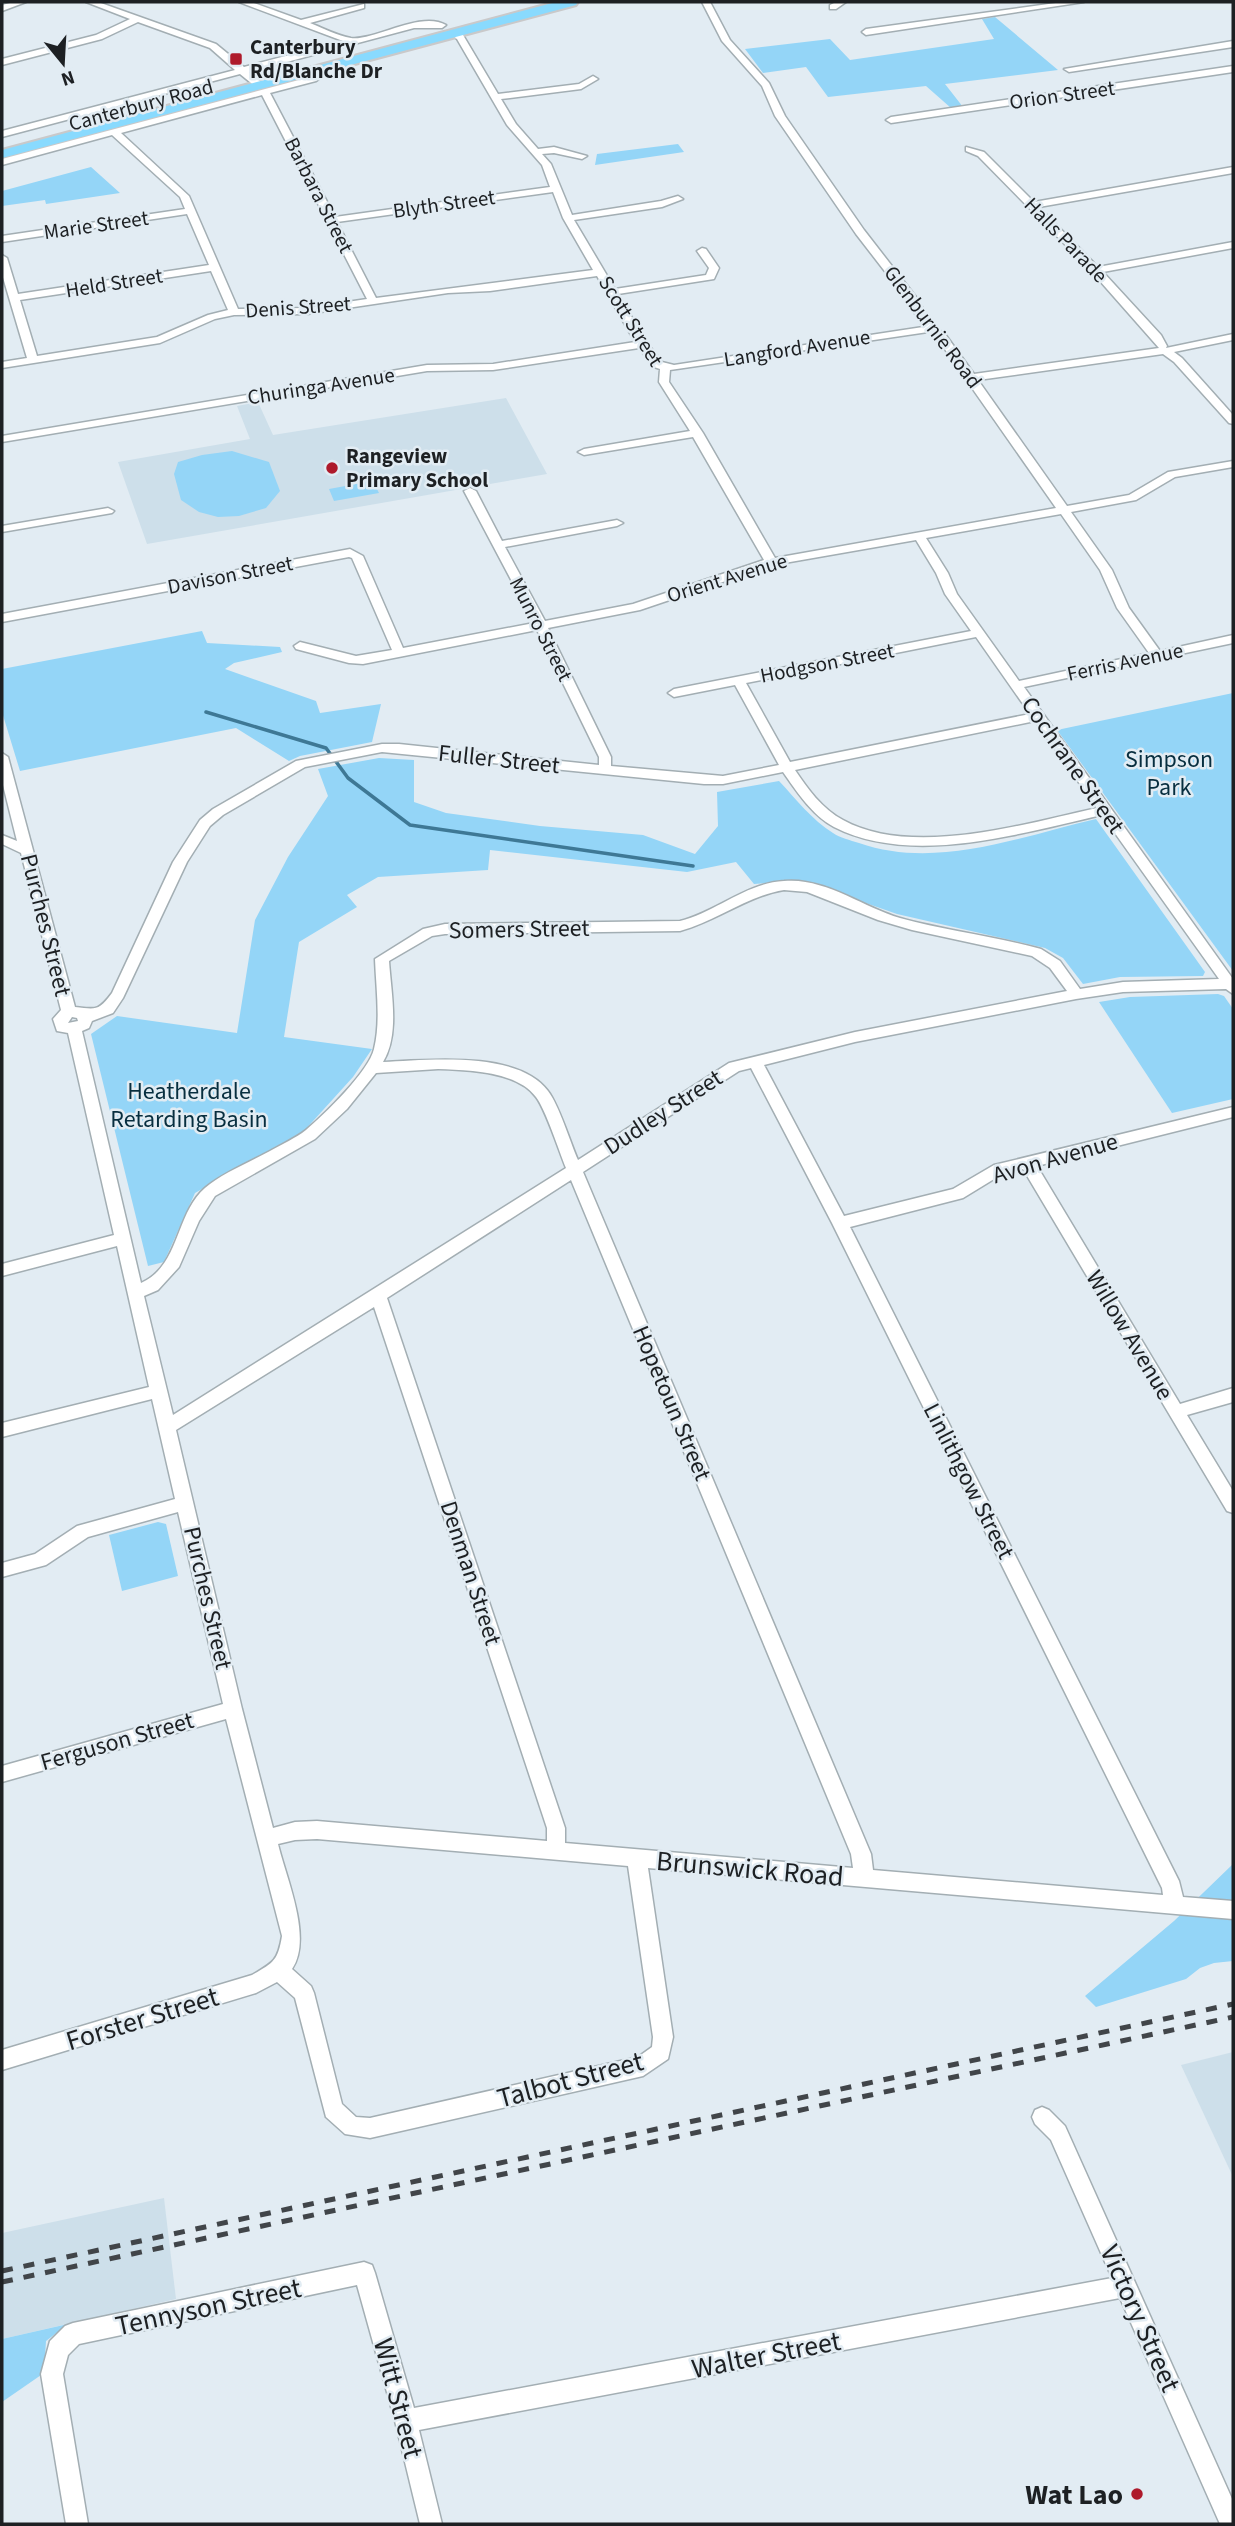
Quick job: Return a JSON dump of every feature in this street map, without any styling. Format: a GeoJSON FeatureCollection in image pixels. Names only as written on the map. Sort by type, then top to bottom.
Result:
{"type":"FeatureCollection","features":[{"type":"Feature","properties":{"kind":"main road","name":"Canterbury Road"},"geometry":{"type":"LineString","coordinates":[[2,143],[254,81],[316,69],[531,2]]}},
{"type":"Feature","properties":{"kind":"main road","name":"Canterbury Road"},"geometry":{"type":"LineString","coordinates":[[2,154],[254,81],[448,29],[571,2]]}},
{"type":"Feature","properties":{"kind":"street"},"geometry":{"type":"LineString","coordinates":[[2,8],[22,2]]}},
{"type":"Feature","properties":{"kind":"street","name":"Barbara Street"},"geometry":{"type":"LineString","coordinates":[[90,2],[213,46],[268,94],[373,301]]}},
{"type":"Feature","properties":{"kind":"street"},"geometry":{"type":"LineString","coordinates":[[243,2],[352,41]]}},
{"type":"Feature","properties":{"kind":"street","name":"Glenburnie Road"},"geometry":{"type":"LineString","coordinates":[[706,2],[726,41],[766,85],[780,116],[860,232],[912,299],[930,329],[941,336],[1106,570],[1122,608],[1157,656]]}},
{"type":"Feature","properties":{"kind":"street"},"geometry":{"type":"LineString","coordinates":[[866,32],[1080,2]]}},
{"type":"Feature","properties":{"kind":"street"},"geometry":{"type":"LineString","coordinates":[[300,23],[361,6]]}},
{"type":"Feature","properties":{"kind":"street"},"geometry":{"type":"LineString","coordinates":[[2,62],[99,37],[138,19]]}},
{"type":"Feature","properties":{"kind":"street","name":"Canterbury Road"},"geometry":{"type":"LineString","coordinates":[[2,162],[114,132],[254,81],[352,41],[414,25],[448,29]]}},
{"type":"Feature","properties":{"kind":"street","name":"Scott Street"},"geometry":{"type":"LineString","coordinates":[[448,29],[460,37],[524,142],[553,176],[568,218],[642,344],[653,359],[665,367],[664,382],[697,433],[771,562]]}},
{"type":"Feature","properties":{"kind":"street"},"geometry":{"type":"LineString","coordinates":[[1069,69],[1233,44]]}},
{"type":"Feature","properties":{"kind":"street"},"geometry":{"type":"LineString","coordinates":[[1228,70],[1233,80]]}},
{"type":"Feature","properties":{"kind":"street","name":"Orion Street"},"geometry":{"type":"LineString","coordinates":[[891,120],[1228,70]]}},
{"type":"Feature","properties":{"kind":"street"},"geometry":{"type":"LineString","coordinates":[[496,97],[581,86],[593,79]]}},
{"type":"Feature","properties":{"kind":"street","name":"Canterbury Road"},"geometry":{"type":"LineString","coordinates":[[2,134],[254,81]]}},
{"type":"Feature","properties":{"kind":"street"},"geometry":{"type":"LineString","coordinates":[[114,132],[184,196],[234,313]]}},
{"type":"Feature","properties":{"kind":"street","name":"Halls Parade"},"geometry":{"type":"LineString","coordinates":[[969,149],[981,154],[1096,270],[1233,421]]}},
{"type":"Feature","properties":{"kind":"street"},"geometry":{"type":"LineString","coordinates":[[535,152],[554,150],[582,156]]}},
{"type":"Feature","properties":{"kind":"street"},"geometry":{"type":"LineString","coordinates":[[1032,205],[1233,170]]}},
{"type":"Feature","properties":{"kind":"street","name":"Blyth Street"},"geometry":{"type":"LineString","coordinates":[[333,220],[556,188]]}},
{"type":"Feature","properties":{"kind":"street"},"geometry":{"type":"LineString","coordinates":[[568,218],[662,204],[678,199]]}},
{"type":"Feature","properties":{"kind":"street","name":"Marie Street"},"geometry":{"type":"LineString","coordinates":[[2,239],[190,211]]}},
{"type":"Feature","properties":{"kind":"street"},"geometry":{"type":"LineString","coordinates":[[1096,270],[1233,245]]}},
{"type":"Feature","properties":{"kind":"street"},"geometry":{"type":"LineString","coordinates":[[612,292],[710,277],[713,268],[702,251]]}},
{"type":"Feature","properties":{"kind":"street"},"geometry":{"type":"LineString","coordinates":[[2,258],[33,359]]}},
{"type":"Feature","properties":{"kind":"street","name":"Held Street"},"geometry":{"type":"LineString","coordinates":[[15,298],[214,267]]}},
{"type":"Feature","properties":{"kind":"street","name":"Denis Street"},"geometry":{"type":"LineString","coordinates":[[2,365],[160,340],[212,317],[234,313],[254,310],[307,311],[600,272]]}},
{"type":"Feature","properties":{"kind":"street","name":"Langford Avenue"},"geometry":{"type":"LineString","coordinates":[[665,367],[930,329]]}},
{"type":"Feature","properties":{"kind":"street"},"geometry":{"type":"LineString","coordinates":[[971,379],[1233,337]]}},
{"type":"Feature","properties":{"kind":"street","name":"Churinga Avenue"},"geometry":{"type":"LineString","coordinates":[[2,439],[427,368],[493,367],[642,344]]}},
{"type":"Feature","properties":{"kind":"street"},"geometry":{"type":"LineString","coordinates":[[584,452],[697,433]]}},
{"type":"Feature","properties":{"kind":"street","name":"Orient Avenue"},"geometry":{"type":"LineString","coordinates":[[300,646],[357,660],[377,658],[398,649],[411,651],[636,607],[771,562],[1132,498],[1172,474],[1233,464]]}},
{"type":"Feature","properties":{"kind":"street","name":"Munro Street"},"geometry":{"type":"LineString","coordinates":[[470,491],[605,757],[605,770]]}},
{"type":"Feature","properties":{"kind":"street"},"geometry":{"type":"LineString","coordinates":[[2,529],[108,511]]}},
{"type":"Feature","properties":{"kind":"street"},"geometry":{"type":"LineString","coordinates":[[498,545],[617,523]]}},
{"type":"Feature","properties":{"kind":"street","name":"Cochrane Street"},"geometry":{"type":"LineString","coordinates":[[919,536],[943,573],[951,594],[1231,987]]}},
{"type":"Feature","properties":{"kind":"street","name":"Davison Street"},"geometry":{"type":"LineString","coordinates":[[2,618],[349,553],[357,556],[398,649]]}},
{"type":"Feature","properties":{"kind":"street","name":"Hodgson Street"},"geometry":{"type":"LineString","coordinates":[[674,693],[980,633]]}},
{"type":"Feature","properties":{"kind":"street","name":"Ferris Avenue"},"geometry":{"type":"LineString","coordinates":[[1017,685],[1233,639]]}},
{"type":"Feature","properties":{"kind":"street"},"geometry":{"type":"LineString","coordinates":[[738,680],[810,801],[825,814],[869,835],[897,841],[950,840],[1105,810]]}},
{"type":"Feature","properties":{"kind":"street","name":"Fuller Street"},"geometry":{"type":"LineString","coordinates":[[76,1020],[108,1009],[118,995],[180,862],[205,823],[218,812],[301,764],[398,748],[723,780],[1040,716]]}},
{"type":"Feature","properties":{"kind":"street","name":"Purches Street"},"geometry":{"type":"LineString","coordinates":[[2,757],[4,776],[76,1020],[122,1239],[233,1709],[292,1936],[289,1956],[279,1970]]}},
{"type":"Feature","properties":{"kind":"street"},"geometry":{"type":"LineString","coordinates":[[2,839],[27,851]]}},
{"type":"Feature","properties":{"kind":"street","name":"Somers Street"},"geometry":{"type":"LineString","coordinates":[[135,1293],[157,1284],[169,1273],[198,1205],[210,1192],[310,1136],[342,1105],[381,1053],[385,1032],[382,959],[428,932],[445,929],[680,926],[787,884],[814,891],[893,921],[1036,952],[1062,969],[1076,994]]}},
{"type":"Feature","properties":{"kind":"street","name":"Dudley Street"},"geometry":{"type":"LineString","coordinates":[[167,1427],[378,1296],[734,1067],[855,1037],[1076,994],[1124,987],[1231,987]]}},
{"type":"Feature","properties":{"kind":"street","name":"Linlithgow Street"},"geometry":{"type":"LineString","coordinates":[[755,1060],[840,1223],[1172,1887],[1174,1904]]}},
{"type":"Feature","properties":{"kind":"street","name":"Hopetoun Street"},"geometry":{"type":"LineString","coordinates":[[372,1068],[479,1064],[532,1083],[542,1093],[861,1854],[864,1878]]}},
{"type":"Feature","properties":{"kind":"street","name":"Avon Avenue"},"geometry":{"type":"LineString","coordinates":[[840,1223],[958,1194],[994,1171],[1233,1112]]}},
{"type":"Feature","properties":{"kind":"street","name":"Willow Avenue"},"geometry":{"type":"LineString","coordinates":[[1027,1163],[1233,1506]]}},
{"type":"Feature","properties":{"kind":"street"},"geometry":{"type":"LineString","coordinates":[[2,1270],[122,1239]]}},
{"type":"Feature","properties":{"kind":"street","name":"Denman Street"},"geometry":{"type":"LineString","coordinates":[[378,1296],[556,1828],[556,1850]]}},
{"type":"Feature","properties":{"kind":"street"},"geometry":{"type":"LineString","coordinates":[[2,1430],[158,1391]]}},
{"type":"Feature","properties":{"kind":"street"},"geometry":{"type":"LineString","coordinates":[[1176,1412],[1233,1395]]}},
{"type":"Feature","properties":{"kind":"street"},"geometry":{"type":"LineString","coordinates":[[2,1570],[40,1560],[83,1531],[186,1503]]}},
{"type":"Feature","properties":{"kind":"street","name":"Ferguson Street"},"geometry":{"type":"LineString","coordinates":[[2,1774],[233,1709]]}},
{"type":"Feature","properties":{"kind":"street","name":"Brunswick Road"},"geometry":{"type":"LineString","coordinates":[[268,1838],[317,1829],[1233,1910]]}},
{"type":"Feature","properties":{"kind":"street","name":"Talbot Street"},"geometry":{"type":"LineString","coordinates":[[279,1970],[304,1993],[333,2110],[352,2127],[370,2128],[643,2066],[661,2052],[663,2037],[637,1859]]}},
{"type":"Feature","properties":{"kind":"street","name":"Forster Street"},"geometry":{"type":"LineString","coordinates":[[2,2060],[256,1983],[279,1970]]}},
{"type":"Feature","properties":{"kind":"street","name":"Victory Street"},"geometry":{"type":"LineString","coordinates":[[1042,2117],[1058,2133],[1232,2524]]}},
{"type":"Feature","properties":{"kind":"street","name":"Tennyson Street"},"geometry":{"type":"LineString","coordinates":[[77,2524],[52,2374],[58,2349],[73,2334],[364,2273]]}},
{"type":"Feature","properties":{"kind":"street","name":"Witt Street"},"geometry":{"type":"LineString","coordinates":[[364,2273],[406,2421],[431,2524]]}},
{"type":"Feature","properties":{"kind":"street","name":"Walter Street"},"geometry":{"type":"LineString","coordinates":[[406,2421],[1126,2287]]}},
{"type":"Feature","properties":{"kind":"shaded area","name":"Rangeview Primary School"},"geometry":{"type":"Polygon","coordinates":[[[506,398],[547,474],[147,544],[118,462],[250,439],[237,406],[258,402],[273,435],[506,398]]]}},
{"type":"Feature","properties":{"kind":"shaded area"},"geometry":{"type":"Polygon","coordinates":[[[1233,2052],[1233,2177],[1181,2065],[1233,2052]]]}},
{"type":"Feature","properties":{"kind":"shaded area"},"geometry":{"type":"Polygon","coordinates":[[[164,2198],[176,2299],[2,2339],[2,2233],[164,2198]]]}},
{"type":"Feature","properties":{"kind":"green space"},"geometry":{"type":"Polygon","coordinates":[[[995,17],[1058,70],[945,84],[963,107],[951,108],[926,86],[828,97],[806,67],[763,73],[745,49],[830,39],[850,60],[994,39],[982,19],[995,17]]]}},
{"type":"Feature","properties":{"kind":"green space"},"geometry":{"type":"Polygon","coordinates":[[[678,144],[684,152],[595,165],[597,154],[678,144]]]}},
{"type":"Feature","properties":{"kind":"green space"},"geometry":{"type":"Polygon","coordinates":[[[91,167],[120,193],[46,204],[45,200],[2,206],[2,191],[91,167]]]}},
{"type":"Feature","properties":{"kind":"green space"},"geometry":{"type":"Polygon","coordinates":[[[232,451],[269,462],[280,491],[266,508],[239,516],[218,517],[199,512],[181,500],[174,474],[178,462],[232,451]]]}},
{"type":"Feature","properties":{"kind":"green space"},"geometry":{"type":"Polygon","coordinates":[[[373,481],[379,493],[334,501],[329,489],[373,481]]]}},
{"type":"Feature","properties":{"kind":"green space"},"geometry":{"type":"Polygon","coordinates":[[[202,631],[207,643],[280,647],[282,652],[234,663],[225,669],[316,701],[320,713],[381,704],[372,742],[300,756],[289,761],[236,728],[20,771],[2,712],[2,669],[202,631]]]}},
{"type":"Feature","properties":{"kind":"green space","name":"Simpson Park"},"geometry":{"type":"Polygon","coordinates":[[[1233,693],[1233,971],[1057,730],[1233,693]]]}},
{"type":"Feature","properties":{"kind":"green space","name":"Heatherdale Retarding Basin"},"geometry":{"type":"Polygon","coordinates":[[[379,758],[414,760],[414,802],[446,813],[540,826],[643,835],[695,854],[718,826],[717,792],[779,781],[825,828],[849,840],[888,850],[918,853],[978,848],[1096,819],[1205,972],[1203,976],[1120,977],[1083,984],[1063,958],[1045,948],[897,914],[800,880],[754,884],[736,862],[687,872],[490,850],[488,870],[378,877],[347,895],[357,907],[299,942],[284,1037],[372,1049],[353,1077],[304,1131],[195,1193],[164,1262],[148,1266],[91,1034],[117,1016],[237,1033],[255,920],[288,857],[328,796],[318,769],[379,758]]]}},
{"type":"Feature","properties":{"kind":"green space"},"geometry":{"type":"Polygon","coordinates":[[[1224,996],[1233,1009],[1233,1099],[1172,1113],[1099,1002],[1130,997],[1224,996]]]}},
{"type":"Feature","properties":{"kind":"green space"},"geometry":{"type":"Polygon","coordinates":[[[158,1522],[166,1524],[178,1576],[122,1591],[109,1535],[158,1522]]]}},
{"type":"Feature","properties":{"kind":"green space"},"geometry":{"type":"Polygon","coordinates":[[[1233,1864],[1233,1961],[1214,1963],[1200,1968],[1186,1979],[1096,2007],[1085,1996],[1174,1921],[1233,1864]]]}},
{"type":"Feature","properties":{"kind":"green space"},"geometry":{"type":"Polygon","coordinates":[[[68,2324],[46,2341],[44,2373],[2,2402],[2,2339],[68,2324]]]}},
{"type":"Feature","properties":{"kind":"waterway"},"geometry":{"type":"LineString","coordinates":[[206,712],[326,748],[348,778],[410,825],[693,866]]}},
{"type":"Feature","properties":{"kind":"railway"},"geometry":{"type":"LineString","coordinates":[[2,2271],[1233,2004]]}},
{"type":"Feature","properties":{"kind":"railway"},"geometry":{"type":"LineString","coordinates":[[2,2282],[1233,2017]]}},
{"type":"Feature","properties":{"kind":"place","name":"Canterbury Rd/Blanche Dr"},"geometry":{"type":"Point","coordinates":[236,59]}},
{"type":"Feature","properties":{"kind":"place","name":"Rangeview Primary School"},"geometry":{"type":"Point","coordinates":[332,468]}},
{"type":"Feature","properties":{"kind":"place","name":"Wat Lao"},"geometry":{"type":"Point","coordinates":[1137,2494]}}]}
